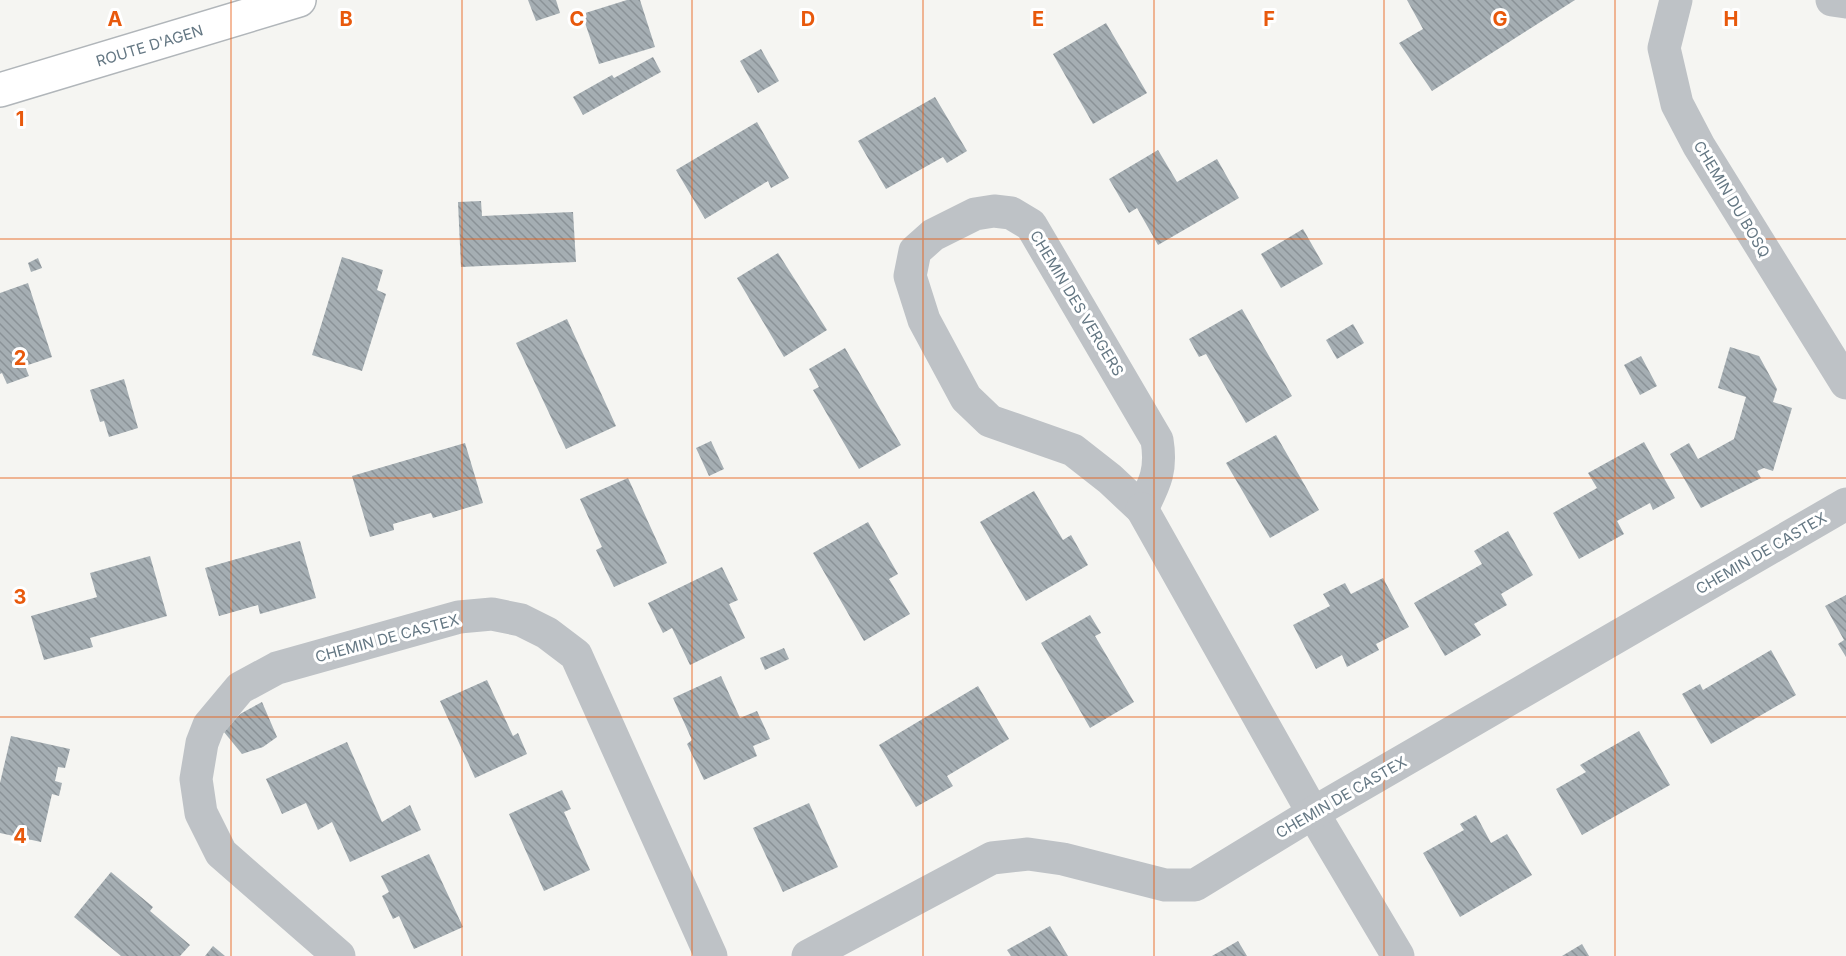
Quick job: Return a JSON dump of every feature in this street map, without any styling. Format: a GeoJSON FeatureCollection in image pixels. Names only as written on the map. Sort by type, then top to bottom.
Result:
{"type":"FeatureCollection","features":[{"type":"Feature","properties":{"kind":"main road","name":"ROUTE D'AGEN"},"geometry":{"type":"LineString","coordinates":[[0,90],[299,0]]}},
{"type":"Feature","properties":{"kind":"street","name":"CHEMIN DU BOSQ"},"geometry":{"type":"LineString","coordinates":[[1676,0],[1664,48],[1677,104],[1699,146],[1846,383]]}},
{"type":"Feature","properties":{"kind":"street"},"geometry":{"type":"LineString","coordinates":[[1832,0],[1846,2]]}},
{"type":"Feature","properties":{"kind":"street","name":"CHEMIN DES VERGERS"},"geometry":{"type":"LineString","coordinates":[[1142,509],[1158,477],[1160,458],[1157,440],[1031,225],[1011,213],[994,211],[975,214],[933,235],[915,251],[910,276],[924,320],[966,398],[990,420],[1073,450],[1110,479],[1142,509],[1312,813],[1398,956]]}},
{"type":"Feature","properties":{"kind":"street","name":"CHEMIN DE CASTEX"},"geometry":{"type":"LineString","coordinates":[[808,956],[992,858],[1028,854],[1063,859],[1165,885],[1195,885],[1312,813],[1846,504]]}},
{"type":"Feature","properties":{"kind":"street","name":"CHEMIN DE CASTEX"},"geometry":{"type":"LineString","coordinates":[[339,956],[220,853],[201,813],[196,779],[202,743],[209,725],[240,688],[277,668],[459,617],[492,614],[521,620],[547,633],[576,655],[711,956]]}},
{"type":"Feature","properties":{"kind":"building"},"geometry":{"type":"Polygon","coordinates":[[[528,0],[556,0],[560,13],[536,21],[528,0]]]}},
{"type":"Feature","properties":{"kind":"building"},"geometry":{"type":"Polygon","coordinates":[[[627,0],[640,0],[655,47],[599,64],[582,14],[627,0]]]}},
{"type":"Feature","properties":{"kind":"building"},"geometry":{"type":"Polygon","coordinates":[[[1407,0],[1575,0],[1432,91],[1399,43],[1423,29],[1407,0]]]}},
{"type":"Feature","properties":{"kind":"building"},"geometry":{"type":"Polygon","coordinates":[[[1106,23],[1147,93],[1093,124],[1053,54],[1106,23]]]}},
{"type":"Feature","properties":{"kind":"building"},"geometry":{"type":"Polygon","coordinates":[[[761,49],[779,81],[758,93],[740,61],[761,49]]]}},
{"type":"Feature","properties":{"kind":"building"},"geometry":{"type":"Polygon","coordinates":[[[653,57],[661,72],[583,115],[573,97],[612,75],[614,78],[653,57]]]}},
{"type":"Feature","properties":{"kind":"building"},"geometry":{"type":"Polygon","coordinates":[[[935,97],[967,151],[947,163],[943,157],[886,189],[858,141],[935,97]]]}},
{"type":"Feature","properties":{"kind":"building"},"geometry":{"type":"Polygon","coordinates":[[[757,122],[789,178],[771,188],[768,181],[705,219],[676,170],[757,122]]]}},
{"type":"Feature","properties":{"kind":"building"},"geometry":{"type":"Polygon","coordinates":[[[1158,150],[1177,182],[1217,159],[1239,198],[1158,245],[1137,208],[1129,213],[1109,179],[1158,150]]]}},
{"type":"Feature","properties":{"kind":"building"},"geometry":{"type":"Polygon","coordinates":[[[481,201],[482,216],[573,212],[576,262],[461,267],[458,202],[481,201]]]}},
{"type":"Feature","properties":{"kind":"building"},"geometry":{"type":"Polygon","coordinates":[[[1303,229],[1323,264],[1281,288],[1261,254],[1303,229]]]}},
{"type":"Feature","properties":{"kind":"building"},"geometry":{"type":"Polygon","coordinates":[[[778,253],[827,330],[784,357],[737,278],[778,253]]]}},
{"type":"Feature","properties":{"kind":"building"},"geometry":{"type":"Polygon","coordinates":[[[342,257],[383,270],[377,290],[386,294],[362,371],[312,355],[342,257]]]}},
{"type":"Feature","properties":{"kind":"building"},"geometry":{"type":"Polygon","coordinates":[[[38,258],[42,268],[31,272],[28,263],[38,258]]]}},
{"type":"Feature","properties":{"kind":"building"},"geometry":{"type":"Polygon","coordinates":[[[28,283],[52,357],[25,366],[29,376],[7,384],[2,373],[0,374],[0,293],[28,283]]]}},
{"type":"Feature","properties":{"kind":"building"},"geometry":{"type":"Polygon","coordinates":[[[1242,309],[1292,396],[1246,423],[1206,354],[1199,357],[1189,339],[1242,309]]]}},
{"type":"Feature","properties":{"kind":"building"},"geometry":{"type":"Polygon","coordinates":[[[567,319],[616,426],[566,449],[516,343],[567,319]]]}},
{"type":"Feature","properties":{"kind":"building"},"geometry":{"type":"Polygon","coordinates":[[[1353,324],[1364,343],[1337,359],[1326,340],[1353,324]]]}},
{"type":"Feature","properties":{"kind":"building"},"geometry":{"type":"Polygon","coordinates":[[[1730,347],[1759,356],[1777,389],[1773,402],[1792,408],[1773,471],[1764,468],[1757,471],[1761,478],[1701,508],[1670,454],[1689,443],[1698,459],[1734,439],[1746,397],[1718,388],[1730,347]]]}},
{"type":"Feature","properties":{"kind":"building"},"geometry":{"type":"Polygon","coordinates":[[[845,348],[901,445],[859,469],[813,390],[819,387],[809,369],[845,348]]]}},
{"type":"Feature","properties":{"kind":"building"},"geometry":{"type":"Polygon","coordinates":[[[1641,356],[1657,386],[1640,395],[1624,365],[1641,356]]]}},
{"type":"Feature","properties":{"kind":"building"},"geometry":{"type":"Polygon","coordinates":[[[124,379],[138,428],[109,437],[104,421],[100,422],[90,390],[124,379]]]}},
{"type":"Feature","properties":{"kind":"building"},"geometry":{"type":"Polygon","coordinates":[[[1276,435],[1319,510],[1270,538],[1226,463],[1276,435]]]}},
{"type":"Feature","properties":{"kind":"building"},"geometry":{"type":"Polygon","coordinates":[[[711,441],[724,469],[709,476],[696,448],[711,441]]]}},
{"type":"Feature","properties":{"kind":"building"},"geometry":{"type":"Polygon","coordinates":[[[1644,442],[1675,498],[1653,510],[1650,503],[1617,521],[1624,534],[1579,559],[1553,513],[1597,488],[1588,473],[1644,442]]]}},
{"type":"Feature","properties":{"kind":"building"},"geometry":{"type":"Polygon","coordinates":[[[465,443],[483,503],[433,518],[431,513],[393,524],[394,530],[370,537],[352,476],[465,443]]]}},
{"type":"Feature","properties":{"kind":"building"},"geometry":{"type":"Polygon","coordinates":[[[628,478],[667,563],[614,587],[596,550],[602,547],[580,499],[628,478]]]}},
{"type":"Feature","properties":{"kind":"building"},"geometry":{"type":"Polygon","coordinates":[[[1034,491],[1063,540],[1071,535],[1088,565],[1026,601],[980,522],[1034,491]]]}},
{"type":"Feature","properties":{"kind":"building"},"geometry":{"type":"Polygon","coordinates":[[[868,522],[898,574],[889,579],[910,614],[864,641],[813,553],[868,522]]]}},
{"type":"Feature","properties":{"kind":"building"},"geometry":{"type":"Polygon","coordinates":[[[1508,531],[1533,575],[1501,594],[1507,605],[1474,624],[1481,635],[1445,656],[1414,603],[1482,564],[1474,551],[1508,531]]]}},
{"type":"Feature","properties":{"kind":"building"},"geometry":{"type":"Polygon","coordinates":[[[300,541],[316,598],[260,614],[258,605],[219,616],[205,568],[300,541]]]}},
{"type":"Feature","properties":{"kind":"building"},"geometry":{"type":"Polygon","coordinates":[[[150,556],[167,616],[90,638],[93,647],[44,660],[31,616],[97,597],[90,573],[150,556]]]}},
{"type":"Feature","properties":{"kind":"building"},"geometry":{"type":"Polygon","coordinates":[[[722,567],[738,600],[729,604],[745,638],[690,665],[672,628],[663,633],[648,603],[722,567]]]}},
{"type":"Feature","properties":{"kind":"building"},"geometry":{"type":"Polygon","coordinates":[[[1383,578],[1409,627],[1376,644],[1379,650],[1347,667],[1342,655],[1316,669],[1293,625],[1330,606],[1323,594],[1345,583],[1351,594],[1383,578]]]}},
{"type":"Feature","properties":{"kind":"building"},"geometry":{"type":"Polygon","coordinates":[[[1846,595],[1846,657],[1838,644],[1844,640],[1825,606],[1846,595]]]}},
{"type":"Feature","properties":{"kind":"building"},"geometry":{"type":"Polygon","coordinates":[[[1090,615],[1101,633],[1095,636],[1134,702],[1090,728],[1041,643],[1090,615]]]}},
{"type":"Feature","properties":{"kind":"building"},"geometry":{"type":"Polygon","coordinates":[[[784,648],[789,659],[765,670],[760,658],[784,648]]]}},
{"type":"Feature","properties":{"kind":"building"},"geometry":{"type":"Polygon","coordinates":[[[1771,650],[1796,695],[1711,744],[1682,694],[1700,684],[1703,690],[1771,650]]]}},
{"type":"Feature","properties":{"kind":"building"},"geometry":{"type":"Polygon","coordinates":[[[721,676],[740,718],[757,711],[770,739],[753,746],[757,756],[704,780],[687,744],[692,740],[673,698],[721,676]]]}},
{"type":"Feature","properties":{"kind":"building"},"geometry":{"type":"Polygon","coordinates":[[[487,680],[513,736],[518,733],[527,754],[475,778],[440,701],[487,680]]]}},
{"type":"Feature","properties":{"kind":"building"},"geometry":{"type":"Polygon","coordinates":[[[978,686],[1009,739],[947,776],[953,786],[916,807],[879,745],[978,686]]]}},
{"type":"Feature","properties":{"kind":"building"},"geometry":{"type":"Polygon","coordinates":[[[262,702],[277,737],[263,747],[242,754],[224,732],[240,714],[262,702]]]}},
{"type":"Feature","properties":{"kind":"building"},"geometry":{"type":"Polygon","coordinates":[[[1639,731],[1670,785],[1582,835],[1556,789],[1586,772],[1580,765],[1639,731]]]}},
{"type":"Feature","properties":{"kind":"building"},"geometry":{"type":"Polygon","coordinates":[[[11,736],[70,749],[65,768],[58,767],[55,781],[62,783],[59,796],[52,794],[41,842],[0,833],[0,783],[11,736]]]}},
{"type":"Feature","properties":{"kind":"building"},"geometry":{"type":"Polygon","coordinates":[[[347,742],[382,822],[410,805],[421,830],[350,862],[332,822],[318,830],[306,803],[282,814],[266,779],[347,742]]]}},
{"type":"Feature","properties":{"kind":"building"},"geometry":{"type":"Polygon","coordinates":[[[562,790],[571,809],[564,812],[590,870],[544,891],[509,814],[562,790]]]}},
{"type":"Feature","properties":{"kind":"building"},"geometry":{"type":"Polygon","coordinates":[[[809,803],[838,867],[783,892],[753,828],[809,803]]]}},
{"type":"Feature","properties":{"kind":"building"},"geometry":{"type":"Polygon","coordinates":[[[1476,815],[1491,843],[1507,834],[1532,875],[1460,917],[1423,853],[1464,830],[1460,824],[1476,815]]]}},
{"type":"Feature","properties":{"kind":"building"},"geometry":{"type":"Polygon","coordinates":[[[429,854],[463,927],[414,949],[399,916],[393,919],[382,896],[389,892],[381,876],[429,854]]]}},
{"type":"Feature","properties":{"kind":"building"},"geometry":{"type":"Polygon","coordinates":[[[111,872],[153,907],[150,911],[190,945],[180,956],[121,956],[74,917],[111,872]]]}},
{"type":"Feature","properties":{"kind":"building"},"geometry":{"type":"Polygon","coordinates":[[[1050,926],[1068,956],[1011,956],[1007,950],[1050,926]]]}},
{"type":"Feature","properties":{"kind":"building"},"geometry":{"type":"Polygon","coordinates":[[[1238,941],[1247,956],[1212,956],[1238,941]]]}},
{"type":"Feature","properties":{"kind":"building"},"geometry":{"type":"Polygon","coordinates":[[[1582,944],[1589,956],[1562,956],[1582,944]]]}},
{"type":"Feature","properties":{"kind":"building"},"geometry":{"type":"Polygon","coordinates":[[[213,946],[225,956],[205,956],[213,946]]]}}]}
